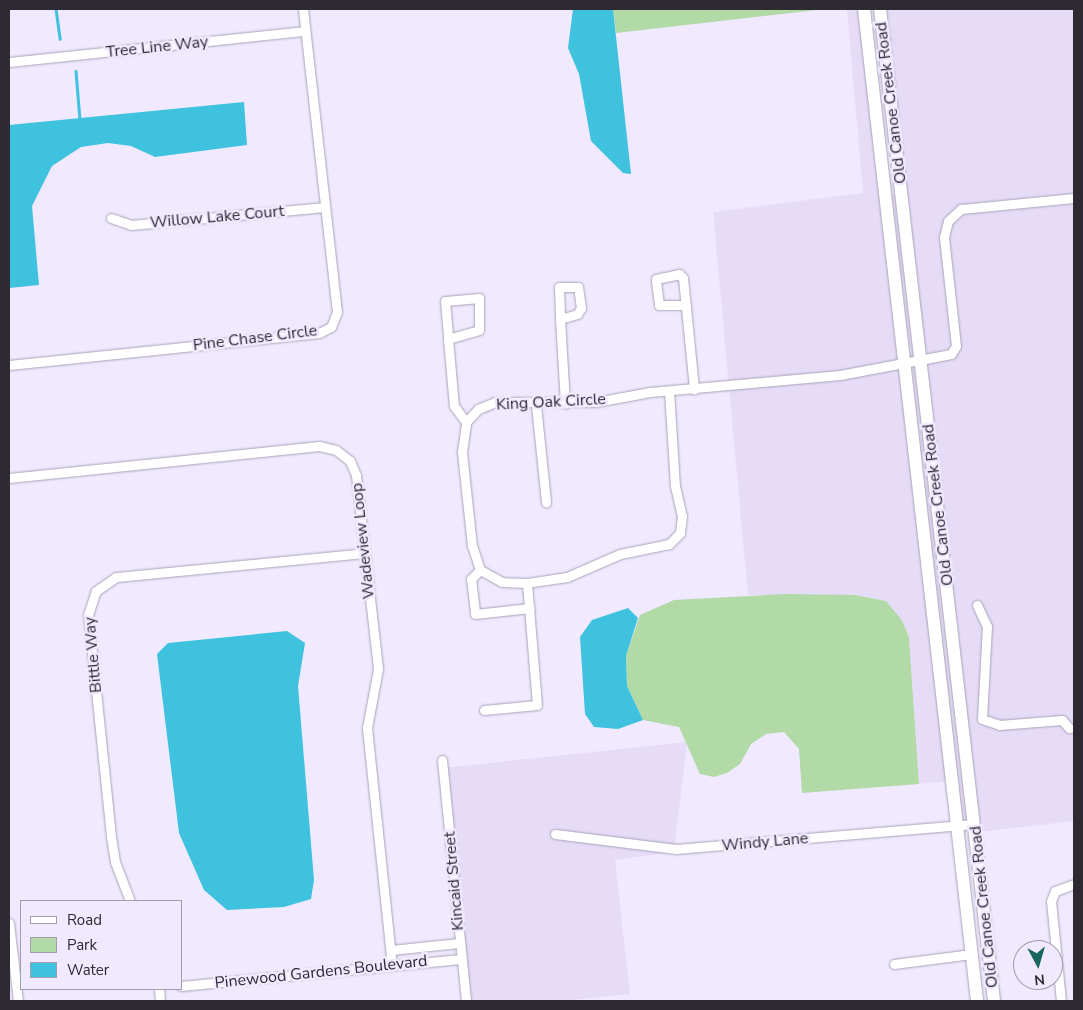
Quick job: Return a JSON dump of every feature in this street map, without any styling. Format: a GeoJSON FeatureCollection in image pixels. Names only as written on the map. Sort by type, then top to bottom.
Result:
{"type":"FeatureCollection","features":[{"type":"Feature","properties":{"kind":"main road","name":"Old Canoe Creek Road"},"geometry":{"type":"LineString","coordinates":[[864,9],[977,1001]]}},
{"type":"Feature","properties":{"kind":"main road","name":"Old Canoe Creek Road"},"geometry":{"type":"LineString","coordinates":[[880,9],[994,1001]]}},
{"type":"Feature","properties":{"kind":"main road"},"geometry":{"type":"LineString","coordinates":[[884,191],[901,189]]}},
{"type":"Feature","properties":{"kind":"street","name":"Pine Chase Circle"},"geometry":{"type":"LineString","coordinates":[[9,365],[319,333],[331,327],[337,312],[303,9]]}},
{"type":"Feature","properties":{"kind":"street","name":"Tree Line Way"},"geometry":{"type":"LineString","coordinates":[[9,62],[305,31]]}},
{"type":"Feature","properties":{"kind":"street","name":"King Oak Circle"},"geometry":{"type":"LineString","coordinates":[[466,422],[478,410],[495,402],[565,404],[669,391],[840,375],[903,361],[951,354],[956,346],[944,237],[948,221],[961,210],[1074,198]]}},
{"type":"Feature","properties":{"kind":"street","name":"Willow Lake Court"},"geometry":{"type":"LineString","coordinates":[[111,218],[131,225],[325,207]]}},
{"type":"Feature","properties":{"kind":"street"},"geometry":{"type":"LineString","coordinates":[[686,305],[659,305],[656,279],[682,275],[686,305],[694,389]]}},
{"type":"Feature","properties":{"kind":"street"},"geometry":{"type":"LineString","coordinates":[[560,319],[577,314],[581,298],[578,287],[560,287],[560,319],[565,404]]}},
{"type":"Feature","properties":{"kind":"street"},"geometry":{"type":"LineString","coordinates":[[448,339],[479,330],[479,298],[445,301],[448,339],[454,406],[466,422],[462,452],[472,546],[480,570],[502,582],[527,583],[567,577],[620,554],[669,544],[680,533],[669,391]]}},
{"type":"Feature","properties":{"kind":"street"},"geometry":{"type":"LineString","coordinates":[[536,404],[546,502]]}},
{"type":"Feature","properties":{"kind":"street","name":"Wadeview Loop"},"geometry":{"type":"LineString","coordinates":[[9,478],[319,446],[336,450],[350,462],[356,475],[378,669],[367,728],[392,966]]}},
{"type":"Feature","properties":{"kind":"street","name":"Bittle Way"},"geometry":{"type":"LineString","coordinates":[[130,900],[115,862],[111,836],[88,615],[96,591],[116,577],[365,552]]}},
{"type":"Feature","properties":{"kind":"street"},"geometry":{"type":"LineString","coordinates":[[480,570],[471,580],[475,614],[530,608]]}},
{"type":"Feature","properties":{"kind":"street"},"geometry":{"type":"LineString","coordinates":[[484,710],[538,705],[527,583]]}},
{"type":"Feature","properties":{"kind":"street"},"geometry":{"type":"LineString","coordinates":[[978,605],[987,626],[982,719],[999,725],[1062,720],[1070,728]]}},
{"type":"Feature","properties":{"kind":"street","name":"Kincaid Street"},"geometry":{"type":"LineString","coordinates":[[442,760],[466,1001]]}},
{"type":"Feature","properties":{"kind":"street","name":"Windy Lane"},"geometry":{"type":"LineString","coordinates":[[555,834],[676,849],[974,824]]}},
{"type":"Feature","properties":{"kind":"street"},"geometry":{"type":"LineString","coordinates":[[1061,1001],[1051,901],[1055,891],[1074,884]]}},
{"type":"Feature","properties":{"kind":"street"},"geometry":{"type":"LineString","coordinates":[[9,923],[18,1001]]}},
{"type":"Feature","properties":{"kind":"street","name":"Pinewood Gardens Boulevard"},"geometry":{"type":"LineString","coordinates":[[391,950],[459,943]]}},
{"type":"Feature","properties":{"kind":"street"},"geometry":{"type":"LineString","coordinates":[[894,964],[971,954]]}},
{"type":"Feature","properties":{"kind":"street","name":"Pinewood Gardens Boulevard"},"geometry":{"type":"LineString","coordinates":[[182,986],[461,959]]}},
{"type":"Feature","properties":{"kind":"shaded area"},"geometry":{"type":"Polygon","coordinates":[[[847,9],[858,9],[947,781],[919,784],[909,637],[886,601],[855,595],[748,595],[713,212],[863,193],[847,9]]]}},
{"type":"Feature","properties":{"kind":"shaded area"},"geometry":{"type":"Polygon","coordinates":[[[884,9],[1074,9],[1074,821],[980,832],[884,9]]]}},
{"type":"Feature","properties":{"kind":"shaded area"},"geometry":{"type":"Polygon","coordinates":[[[897,194],[971,832],[962,833],[889,195],[897,194]]]}},
{"type":"Feature","properties":{"kind":"shaded area"},"geometry":{"type":"Polygon","coordinates":[[[687,742],[674,852],[615,860],[630,994],[561,1001],[468,1001],[443,768],[687,742]]]}},
{"type":"Feature","properties":{"kind":"green space"},"geometry":{"type":"Polygon","coordinates":[[[613,9],[826,9],[616,33],[613,9]]]}},
{"type":"Feature","properties":{"kind":"green space"},"geometry":{"type":"Polygon","coordinates":[[[785,594],[855,595],[886,601],[901,619],[909,637],[919,784],[802,793],[799,749],[784,732],[766,734],[751,744],[740,764],[727,773],[714,777],[700,774],[679,727],[643,720],[627,686],[626,656],[640,615],[674,600],[785,594]]]}},
{"type":"Feature","properties":{"kind":"water"},"geometry":{"type":"Polygon","coordinates":[[[573,9],[613,9],[631,174],[623,173],[591,141],[579,74],[568,48],[573,9]]]}},
{"type":"Feature","properties":{"kind":"water"},"geometry":{"type":"Polygon","coordinates":[[[244,102],[247,145],[155,157],[131,146],[108,143],[81,147],[52,166],[32,206],[39,285],[9,288],[9,125],[244,102]]]}},
{"type":"Feature","properties":{"kind":"water"},"geometry":{"type":"Polygon","coordinates":[[[628,608],[638,618],[626,656],[627,686],[643,720],[618,729],[594,727],[585,714],[580,637],[592,620],[628,608]]]}},
{"type":"Feature","properties":{"kind":"water"},"geometry":{"type":"Polygon","coordinates":[[[287,631],[305,643],[298,686],[314,880],[311,899],[284,907],[227,910],[204,890],[179,833],[157,654],[168,643],[287,631]]]}},
{"type":"Feature","properties":{"kind":"waterway"},"geometry":{"type":"LineString","coordinates":[[56,9],[60,39]]}},
{"type":"Feature","properties":{"kind":"waterway"},"geometry":{"type":"LineString","coordinates":[[76,71],[80,120]]}}]}
